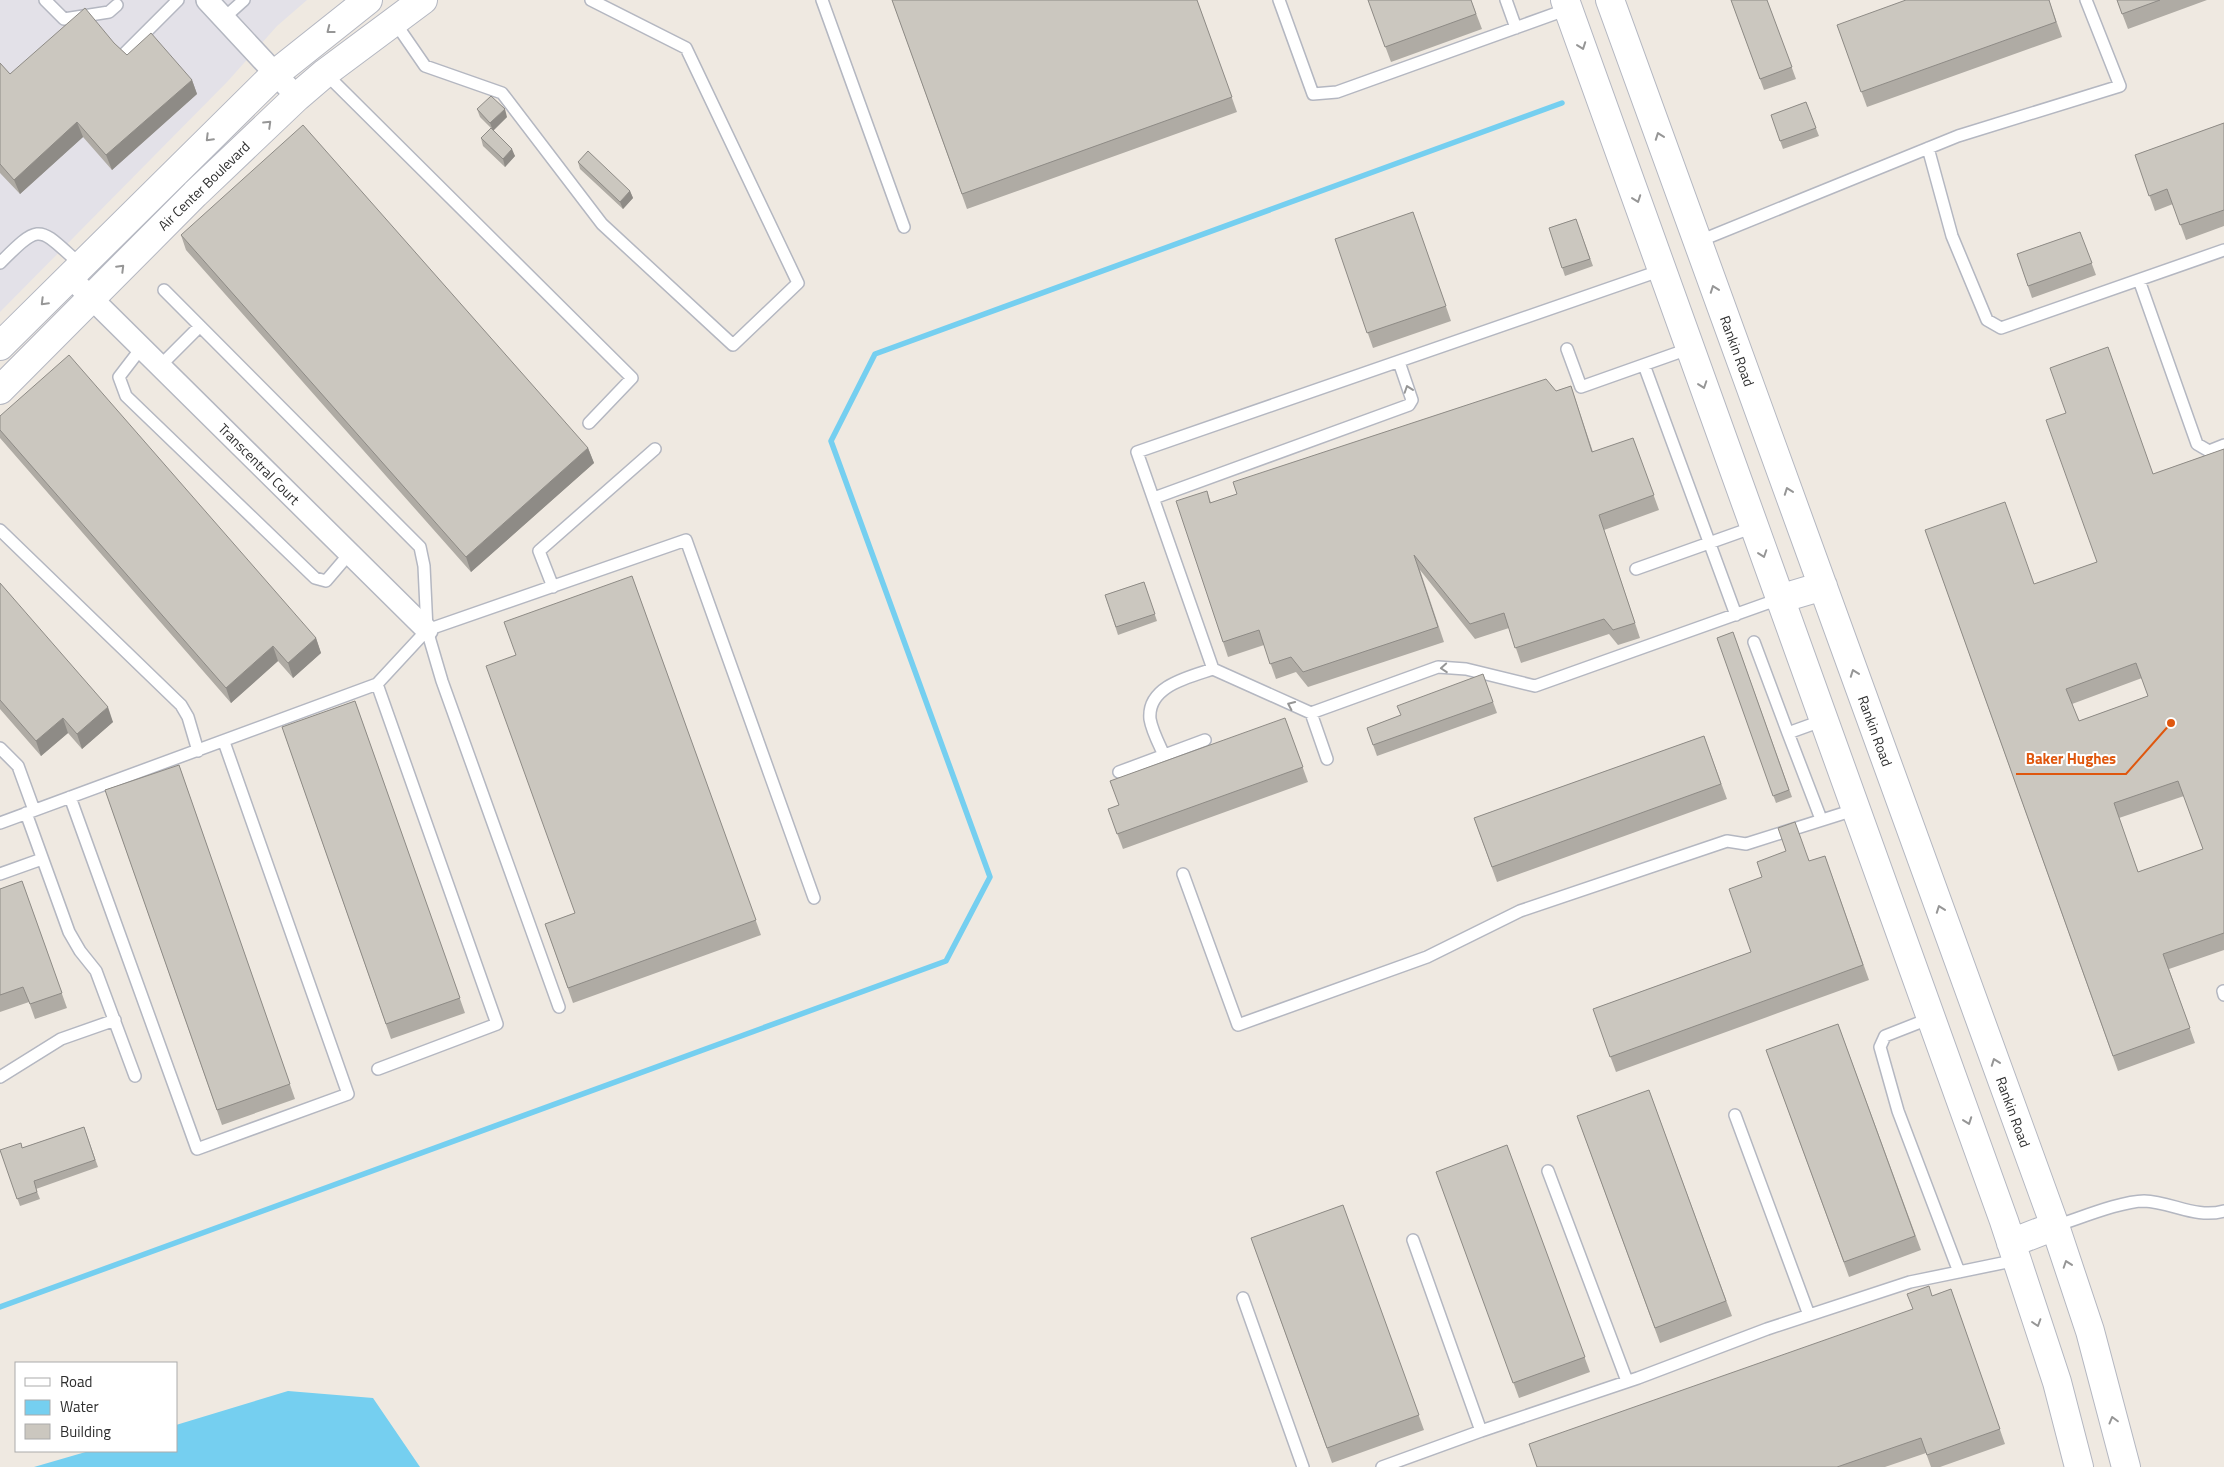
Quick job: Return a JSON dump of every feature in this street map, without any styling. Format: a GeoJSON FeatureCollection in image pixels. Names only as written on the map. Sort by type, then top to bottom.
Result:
{"type":"FeatureCollection","features":[{"type":"Feature","properties":{"kind":"main road"},"geometry":{"type":"LineString","coordinates":[[0,346],[275,74],[368,0]]}},
{"type":"Feature","properties":{"kind":"main road","name":"Air Center Boulevard"},"geometry":{"type":"LineString","coordinates":[[0,390],[195,194],[297,97],[325,73],[423,0]]}},
{"type":"Feature","properties":{"kind":"main road"},"geometry":{"type":"LineString","coordinates":[[1594,0],[1567,5],[1779,599],[1857,809],[2014,1252],[2057,1382],[2079,1467]]}},
{"type":"Feature","properties":{"kind":"main road","name":"Rankin Road"},"geometry":{"type":"LineString","coordinates":[[1610,0],[2054,1226],[2090,1331],[2126,1467]]}},
{"type":"Feature","properties":{"kind":"main road"},"geometry":{"type":"LineString","coordinates":[[1663,270],[1697,242]]}},
{"type":"Feature","properties":{"kind":"main road"},"geometry":{"type":"LineString","coordinates":[[1779,599],[1822,586]]}},
{"type":"Feature","properties":{"kind":"main road"},"geometry":{"type":"LineString","coordinates":[[1857,809],[1898,794]]}},
{"type":"Feature","properties":{"kind":"main road"},"geometry":{"type":"LineString","coordinates":[[2014,1252],[2054,1226]]}},
{"type":"Feature","properties":{"kind":"street"},"geometry":{"type":"LineString","coordinates":[[207,0],[297,97]]}},
{"type":"Feature","properties":{"kind":"street","name":"Transcentral Court"},"geometry":{"type":"LineString","coordinates":[[75,270],[91,298],[427,630]]}},
{"type":"Feature","properties":{"kind":"lane"},"geometry":{"type":"LineString","coordinates":[[45,0],[64,19],[109,12],[117,2]]}},
{"type":"Feature","properties":{"kind":"lane"},"geometry":{"type":"LineString","coordinates":[[125,53],[178,0]]}},
{"type":"Feature","properties":{"kind":"lane"},"geometry":{"type":"LineString","coordinates":[[224,18],[244,0]]}},
{"type":"Feature","properties":{"kind":"lane"},"geometry":{"type":"LineString","coordinates":[[394,21],[425,66],[502,93],[602,224],[733,345],[798,283],[686,48],[591,0]]}},
{"type":"Feature","properties":{"kind":"lane"},"geometry":{"type":"LineString","coordinates":[[822,0],[904,227]]}},
{"type":"Feature","properties":{"kind":"lane"},"geometry":{"type":"LineString","coordinates":[[1279,0],[1314,94],[1337,92],[1516,28],[1567,5]]}},
{"type":"Feature","properties":{"kind":"lane"},"geometry":{"type":"LineString","coordinates":[[1506,0],[1516,28]]}},
{"type":"Feature","properties":{"kind":"lane"},"geometry":{"type":"LineString","coordinates":[[1697,242],[1958,136],[2120,86],[2086,0]]}},
{"type":"Feature","properties":{"kind":"lane"},"geometry":{"type":"LineString","coordinates":[[325,73],[632,378],[589,423]]}},
{"type":"Feature","properties":{"kind":"lane"},"geometry":{"type":"LineString","coordinates":[[1928,148],[1952,236],[1986,320],[2001,328],[2224,250]]}},
{"type":"Feature","properties":{"kind":"lane"},"geometry":{"type":"LineString","coordinates":[[0,263],[26,237],[37,232],[48,235],[75,270]]}},
{"type":"Feature","properties":{"kind":"lane"},"geometry":{"type":"LineString","coordinates":[[1213,669],[1137,452],[1663,270]]}},
{"type":"Feature","properties":{"kind":"lane"},"geometry":{"type":"LineString","coordinates":[[2139,280],[2197,444],[2209,451],[2224,446]]}},
{"type":"Feature","properties":{"kind":"lane"},"geometry":{"type":"LineString","coordinates":[[164,290],[420,547],[424,566],[427,630],[442,681],[559,1007]]}},
{"type":"Feature","properties":{"kind":"lane"},"geometry":{"type":"LineString","coordinates":[[160,366],[200,326]]}},
{"type":"Feature","properties":{"kind":"lane"},"geometry":{"type":"LineString","coordinates":[[142,348],[119,377],[126,396],[315,578],[326,581],[350,553]]}},
{"type":"Feature","properties":{"kind":"lane"},"geometry":{"type":"LineString","coordinates":[[1567,348],[1581,387],[1690,348]]}},
{"type":"Feature","properties":{"kind":"lane"},"geometry":{"type":"LineString","coordinates":[[1154,498],[1409,405],[1412,400],[1398,362]]}},
{"type":"Feature","properties":{"kind":"lane"},"geometry":{"type":"LineString","coordinates":[[1644,365],[1736,614]]}},
{"type":"Feature","properties":{"kind":"lane"},"geometry":{"type":"LineString","coordinates":[[553,587],[538,551],[655,449]]}},
{"type":"Feature","properties":{"kind":"lane"},"geometry":{"type":"LineString","coordinates":[[1636,569],[1754,526]]}},
{"type":"Feature","properties":{"kind":"lane"},"geometry":{"type":"LineString","coordinates":[[0,530],[181,705],[188,717],[198,751]]}},
{"type":"Feature","properties":{"kind":"lane"},"geometry":{"type":"LineString","coordinates":[[0,823],[377,684],[427,630],[686,540],[814,898]]}},
{"type":"Feature","properties":{"kind":"lane"},"geometry":{"type":"LineString","coordinates":[[1164,755],[1150,721],[1150,706],[1158,694],[1171,685],[1213,669],[1311,714],[1438,667],[1466,669],[1535,686],[1779,599]]}},
{"type":"Feature","properties":{"kind":"lane"},"geometry":{"type":"LineString","coordinates":[[1754,642],[1821,819]]}},
{"type":"Feature","properties":{"kind":"lane"},"geometry":{"type":"LineString","coordinates":[[377,684],[497,1024],[378,1069]]}},
{"type":"Feature","properties":{"kind":"lane"},"geometry":{"type":"LineString","coordinates":[[1311,714],[1327,759]]}},
{"type":"Feature","properties":{"kind":"lane"},"geometry":{"type":"LineString","coordinates":[[1788,733],[1824,720]]}},
{"type":"Feature","properties":{"kind":"lane"},"geometry":{"type":"LineString","coordinates":[[1119,772],[1205,740]]}},
{"type":"Feature","properties":{"kind":"lane"},"geometry":{"type":"LineString","coordinates":[[70,798],[197,1149],[215,1143],[348,1094],[224,742]]}},
{"type":"Feature","properties":{"kind":"lane"},"geometry":{"type":"LineString","coordinates":[[0,748],[18,766],[42,859],[69,932],[80,951],[96,971],[135,1076]]}},
{"type":"Feature","properties":{"kind":"lane"},"geometry":{"type":"LineString","coordinates":[[1183,874],[1238,1025],[1427,957],[1520,911],[1727,841],[1746,844],[1857,809]]}},
{"type":"Feature","properties":{"kind":"lane"},"geometry":{"type":"LineString","coordinates":[[0,874],[42,859]]}},
{"type":"Feature","properties":{"kind":"lane"},"geometry":{"type":"LineString","coordinates":[[1931,1018],[1886,1036],[1880,1047],[1898,1111],[1959,1272]]}},
{"type":"Feature","properties":{"kind":"lane"},"geometry":{"type":"LineString","coordinates":[[0,1077],[61,1039],[115,1020]]}},
{"type":"Feature","properties":{"kind":"lane"},"geometry":{"type":"LineString","coordinates":[[1735,1115],[1809,1315]]}},
{"type":"Feature","properties":{"kind":"lane"},"geometry":{"type":"LineString","coordinates":[[1548,1171],[1627,1381]]}},
{"type":"Feature","properties":{"kind":"lane"},"geometry":{"type":"LineString","coordinates":[[2054,1226],[2107,1209],[2143,1201],[2166,1204],[2191,1212],[2224,1211]]}},
{"type":"Feature","properties":{"kind":"lane"},"geometry":{"type":"LineString","coordinates":[[1413,1240],[1480,1431]]}},
{"type":"Feature","properties":{"kind":"lane"},"geometry":{"type":"LineString","coordinates":[[1382,1467],[1480,1431],[1627,1381],[1768,1328],[1910,1282],[1959,1272],[2014,1252]]}},
{"type":"Feature","properties":{"kind":"lane"},"geometry":{"type":"LineString","coordinates":[[1243,1298],[1303,1467]]}},
{"type":"Feature","properties":{"kind":"shaded area"},"geometry":{"type":"Polygon","coordinates":[[[0,0],[307,0],[277,26],[228,81],[0,312],[0,0]]]}},
{"type":"Feature","properties":{"kind":"water"},"geometry":{"type":"Polygon","coordinates":[[[288,1391],[373,1398],[420,1467],[34,1467],[86,1452],[178,1452],[178,1424],[288,1391]]]}},
{"type":"Feature","properties":{"kind":"building"},"geometry":{"type":"Polygon","coordinates":[[[892,0],[1197,0],[1232,97],[962,194],[892,0]]]}},
{"type":"Feature","properties":{"kind":"building"},"geometry":{"type":"Polygon","coordinates":[[[1368,0],[1471,0],[1476,14],[1385,47],[1368,0]]]}},
{"type":"Feature","properties":{"kind":"building"},"geometry":{"type":"Polygon","coordinates":[[[1731,0],[1767,0],[1792,67],[1760,79],[1731,0]]]}},
{"type":"Feature","properties":{"kind":"building"},"geometry":{"type":"Polygon","coordinates":[[[1906,0],[2049,0],[2056,22],[1861,92],[1837,25],[1906,0]]]}},
{"type":"Feature","properties":{"kind":"building"},"geometry":{"type":"Polygon","coordinates":[[[2117,0],[2160,0],[2122,14],[2117,0]]]}},
{"type":"Feature","properties":{"kind":"building"},"geometry":{"type":"Polygon","coordinates":[[[85,8],[114,43],[127,55],[151,33],[192,80],[106,155],[77,122],[14,180],[0,164],[0,63],[10,74],[85,8]]]}},
{"type":"Feature","properties":{"kind":"building"},"geometry":{"type":"Polygon","coordinates":[[[491,96],[505,109],[490,123],[477,109],[491,96]]]}},
{"type":"Feature","properties":{"kind":"building"},"geometry":{"type":"Polygon","coordinates":[[[1806,102],[1816,128],[1780,141],[1771,115],[1806,102]]]}},
{"type":"Feature","properties":{"kind":"building"},"geometry":{"type":"Polygon","coordinates":[[[2224,123],[2224,210],[2180,225],[2167,189],[2149,196],[2135,155],[2224,123]]]}},
{"type":"Feature","properties":{"kind":"building"},"geometry":{"type":"Polygon","coordinates":[[[303,125],[588,448],[466,557],[181,235],[303,125]]]}},
{"type":"Feature","properties":{"kind":"building"},"geometry":{"type":"Polygon","coordinates":[[[491,128],[512,149],[503,159],[481,138],[491,128]]]}},
{"type":"Feature","properties":{"kind":"building"},"geometry":{"type":"Polygon","coordinates":[[[588,151],[630,191],[620,202],[578,162],[588,151]]]}},
{"type":"Feature","properties":{"kind":"building"},"geometry":{"type":"Polygon","coordinates":[[[1413,212],[1446,306],[1367,333],[1335,239],[1413,212]]]}},
{"type":"Feature","properties":{"kind":"building"},"geometry":{"type":"Polygon","coordinates":[[[1576,219],[1590,259],[1562,268],[1549,228],[1576,219]]]}},
{"type":"Feature","properties":{"kind":"building"},"geometry":{"type":"Polygon","coordinates":[[[2080,232],[2092,263],[2028,286],[2017,254],[2080,232]]]}},
{"type":"Feature","properties":{"kind":"building"},"geometry":{"type":"Polygon","coordinates":[[[2108,347],[2153,474],[2224,449],[2224,933],[2163,954],[2190,1028],[2113,1056],[1925,530],[2005,502],[2034,584],[2097,562],[2046,420],[2066,413],[2050,368],[2108,347]],[[2136,663],[2066,689],[2079,721],[2148,696],[2136,663]],[[2178,781],[2114,803],[2138,872],[2203,849],[2178,781]]]}},
{"type":"Feature","properties":{"kind":"building"},"geometry":{"type":"Polygon","coordinates":[[[69,355],[316,638],[288,663],[273,646],[226,688],[0,430],[0,416],[69,355]]]}},
{"type":"Feature","properties":{"kind":"building"},"geometry":{"type":"Polygon","coordinates":[[[1546,379],[1556,391],[1571,386],[1592,452],[1633,438],[1654,495],[1599,515],[1635,623],[1613,630],[1604,619],[1515,648],[1504,613],[1470,624],[1414,555],[1438,627],[1303,672],[1291,657],[1270,664],[1259,630],[1223,642],[1176,501],[1207,491],[1210,503],[1237,494],[1233,482],[1546,379]]]}},
{"type":"Feature","properties":{"kind":"building"},"geometry":{"type":"Polygon","coordinates":[[[632,576],[756,920],[568,988],[545,924],[575,913],[486,666],[516,655],[504,622],[632,576]]]}},
{"type":"Feature","properties":{"kind":"building"},"geometry":{"type":"Polygon","coordinates":[[[1144,582],[1155,614],[1116,627],[1105,595],[1144,582]]]}},
{"type":"Feature","properties":{"kind":"building"},"geometry":{"type":"Polygon","coordinates":[[[0,583],[108,707],[77,734],[63,718],[36,741],[0,700],[0,583]]]}},
{"type":"Feature","properties":{"kind":"building"},"geometry":{"type":"Polygon","coordinates":[[[1733,632],[1789,790],[1773,796],[1717,638],[1733,632]]]}},
{"type":"Feature","properties":{"kind":"building"},"geometry":{"type":"Polygon","coordinates":[[[1483,674],[1493,702],[1373,745],[1367,728],[1401,715],[1397,706],[1483,674]]]}},
{"type":"Feature","properties":{"kind":"building"},"geometry":{"type":"Polygon","coordinates":[[[355,701],[460,998],[386,1024],[282,727],[355,701]]]}},
{"type":"Feature","properties":{"kind":"building"},"geometry":{"type":"Polygon","coordinates":[[[1285,718],[1303,767],[1117,834],[1108,809],[1119,805],[1110,781],[1285,718]]]}},
{"type":"Feature","properties":{"kind":"building"},"geometry":{"type":"Polygon","coordinates":[[[1704,736],[1721,784],[1492,867],[1474,818],[1704,736]]]}},
{"type":"Feature","properties":{"kind":"building"},"geometry":{"type":"Polygon","coordinates":[[[179,765],[290,1084],[217,1110],[105,790],[179,765]]]}},
{"type":"Feature","properties":{"kind":"building"},"geometry":{"type":"Polygon","coordinates":[[[1795,822],[1809,861],[1825,856],[1863,965],[1610,1057],[1593,1009],[1751,952],[1729,889],[1762,877],[1757,862],[1786,851],[1778,828],[1795,822]]]}},
{"type":"Feature","properties":{"kind":"building"},"geometry":{"type":"Polygon","coordinates":[[[22,881],[62,993],[30,1004],[23,987],[0,995],[0,889],[22,881]]]}},
{"type":"Feature","properties":{"kind":"building"},"geometry":{"type":"Polygon","coordinates":[[[1838,1024],[1915,1236],[1844,1262],[1766,1050],[1838,1024]]]}},
{"type":"Feature","properties":{"kind":"building"},"geometry":{"type":"Polygon","coordinates":[[[1649,1090],[1726,1301],[1655,1328],[1577,1116],[1649,1090]]]}},
{"type":"Feature","properties":{"kind":"building"},"geometry":{"type":"Polygon","coordinates":[[[84,1127],[95,1160],[34,1181],[37,1192],[17,1199],[0,1150],[21,1143],[22,1148],[84,1127]]]}},
{"type":"Feature","properties":{"kind":"building"},"geometry":{"type":"Polygon","coordinates":[[[1507,1145],[1585,1357],[1513,1383],[1436,1172],[1507,1145]]]}},
{"type":"Feature","properties":{"kind":"building"},"geometry":{"type":"Polygon","coordinates":[[[1343,1205],[1419,1415],[1327,1448],[1251,1238],[1343,1205]]]}},
{"type":"Feature","properties":{"kind":"building"},"geometry":{"type":"Polygon","coordinates":[[[1929,1286],[1932,1296],[1951,1289],[2000,1429],[1927,1455],[1921,1438],[1837,1467],[1537,1467],[1529,1444],[1913,1309],[1907,1294],[1929,1286]]]}},
{"type":"Feature","properties":{"kind":"waterway"},"geometry":{"type":"LineString","coordinates":[[0,1307],[946,961],[990,877],[831,441],[875,354],[1562,103]]}},
{"type":"Feature","properties":{"kind":"place","name":"Baker Hughes"},"geometry":{"type":"Point","coordinates":[2171,723]}}]}
